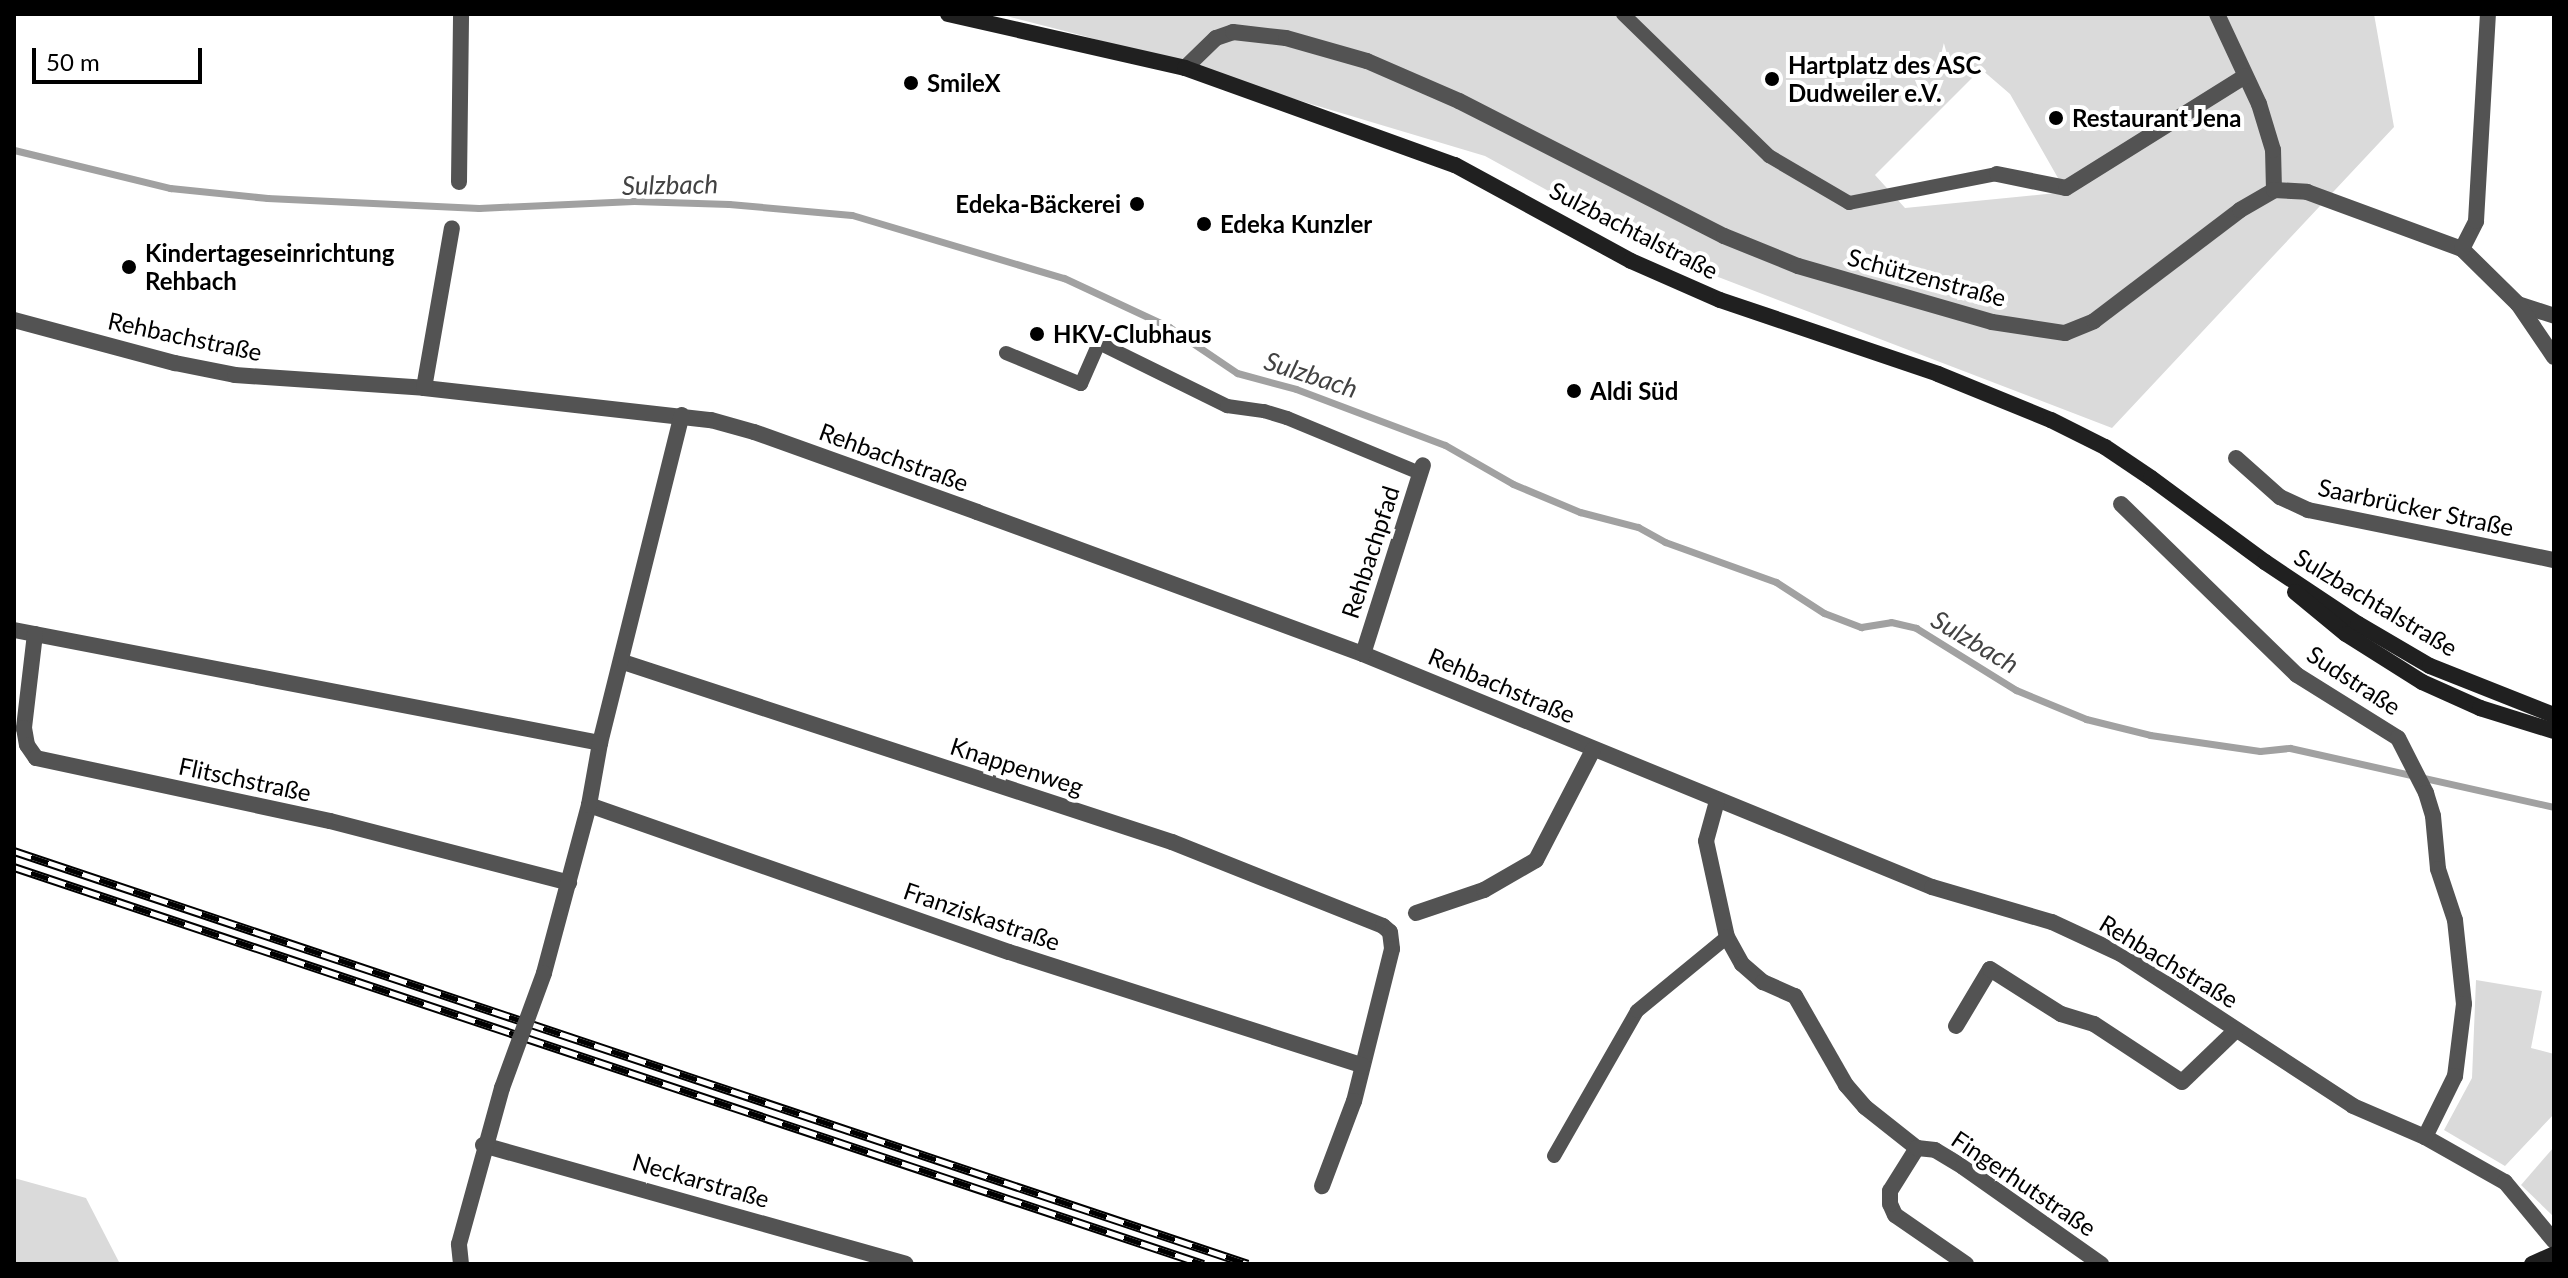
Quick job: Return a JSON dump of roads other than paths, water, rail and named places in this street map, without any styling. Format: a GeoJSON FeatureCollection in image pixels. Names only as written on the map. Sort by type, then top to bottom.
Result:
{"type":"FeatureCollection","features":[{"type":"Feature","properties":{"kind":"main road","name":"Sulzbachtalstraße"},"geometry":{"type":"LineString","coordinates":[[948,14],[1185,68],[1455,165],[1631,261],[1720,300],[1938,374],[2051,420],[2105,447],[2265,562],[2430,666],[2554,715]]}},
{"type":"Feature","properties":{"kind":"main road","name":"Sulzbachtalstraße"},"geometry":{"type":"LineString","coordinates":[[2265,562],[2316,612],[2396,667],[2480,708],[2554,731]]}},
{"type":"Feature","properties":{"kind":"main road"},"geometry":{"type":"LineString","coordinates":[[2532,1264],[2554,1254]]}},
{"type":"Feature","properties":{"kind":"street"},"geometry":{"type":"LineString","coordinates":[[459,182],[461,14]]}},
{"type":"Feature","properties":{"kind":"street"},"geometry":{"type":"LineString","coordinates":[[2217,14],[2273,150],[2274,190],[2307,192],[2462,249],[2518,304],[2554,357]]}},
{"type":"Feature","properties":{"kind":"street"},"geometry":{"type":"LineString","coordinates":[[2462,249],[2476,221],[2488,14]]}},
{"type":"Feature","properties":{"kind":"street","name":"Schützenstraße"},"geometry":{"type":"LineString","coordinates":[[1185,68],[1216,38],[1233,32],[1286,38],[1367,61],[1459,101],[1724,236],[1798,266],[1992,322],[2065,333],[2094,321],[2240,210],[2274,190]]}},
{"type":"Feature","properties":{"kind":"street"},"geometry":{"type":"LineString","coordinates":[[1997,174],[2066,188],[2245,76]]}},
{"type":"Feature","properties":{"kind":"street"},"geometry":{"type":"LineString","coordinates":[[424,388],[452,228]]}},
{"type":"Feature","properties":{"kind":"street"},"geometry":{"type":"LineString","coordinates":[[2518,304],[2554,316]]}},
{"type":"Feature","properties":{"kind":"street","name":"Rehbachstraße"},"geometry":{"type":"LineString","coordinates":[[14,320],[175,363],[235,375],[424,388],[682,415],[754,432],[1363,654],[1932,887],[2052,922],[2121,954],[2353,1106],[2425,1137],[2505,1182],[2554,1241]]}},
{"type":"Feature","properties":{"kind":"street"},"geometry":{"type":"LineString","coordinates":[[461,1264],[459,1244],[483,1145],[544,973],[569,883],[589,805],[600,743],[623,662],[682,415]]}},
{"type":"Feature","properties":{"kind":"street","name":"Saarbrücker Straße"},"geometry":{"type":"LineString","coordinates":[[2236,458],[2280,497],[2308,510],[2554,560]]}},
{"type":"Feature","properties":{"kind":"street","name":"Rehbachpfad"},"geometry":{"type":"LineString","coordinates":[[1363,654],[1422,469]]}},
{"type":"Feature","properties":{"kind":"street","name":"Sudstraße"},"geometry":{"type":"LineString","coordinates":[[2121,504],[2297,675],[2398,738],[2426,793],[2433,816],[2438,869],[2455,920],[2464,1004],[2455,1076],[2425,1137]]}},
{"type":"Feature","properties":{"kind":"street"},"geometry":{"type":"LineString","coordinates":[[14,630],[600,743]]}},
{"type":"Feature","properties":{"kind":"street","name":"Flitschstraße"},"geometry":{"type":"LineString","coordinates":[[35,634],[24,728],[27,745],[36,758],[330,821],[569,883]]}},
{"type":"Feature","properties":{"kind":"street","name":"Knappenweg"},"geometry":{"type":"LineString","coordinates":[[623,662],[1172,842],[1383,926],[1390,932],[1392,949],[1362,1065]]}},
{"type":"Feature","properties":{"kind":"street"},"geometry":{"type":"LineString","coordinates":[[1416,913],[1484,890],[1536,860],[1593,750]]}},
{"type":"Feature","properties":{"kind":"street"},"geometry":{"type":"LineString","coordinates":[[1717,801],[1706,841],[1727,937]]}},
{"type":"Feature","properties":{"kind":"street","name":"Franziskastraße"},"geometry":{"type":"LineString","coordinates":[[589,805],[1009,952],[1362,1065]]}},
{"type":"Feature","properties":{"kind":"street","name":"Fingerhutstraße"},"geometry":{"type":"LineString","coordinates":[[1727,937],[1742,964],[1763,982],[1795,996],[1846,1085],[1865,1107],[1917,1148],[1935,1150],[1963,1167],[2101,1264]]}},
{"type":"Feature","properties":{"kind":"street","name":"Rehbachstraße"},"geometry":{"type":"LineString","coordinates":[[1956,1026],[1990,969],[2061,1014],[2094,1024],[2182,1082],[2236,1030]]}},
{"type":"Feature","properties":{"kind":"street"},"geometry":{"type":"LineString","coordinates":[[1322,1186],[1354,1101],[1362,1065]]}},
{"type":"Feature","properties":{"kind":"street","name":"Neckarstraße"},"geometry":{"type":"LineString","coordinates":[[483,1145],[877,1260],[906,1264]]}},
{"type":"Feature","properties":{"kind":"street","name":"Fingerhutstraße"},"geometry":{"type":"LineString","coordinates":[[1917,1148],[1890,1191],[1890,1204],[1895,1215],[1966,1264]]}},
{"type":"Feature","properties":{"kind":"lane"},"geometry":{"type":"LineString","coordinates":[[1623,14],[1769,156],[1849,203],[1997,174]]}},
{"type":"Feature","properties":{"kind":"lane"},"geometry":{"type":"LineString","coordinates":[[1006,353],[1081,384],[1099,343],[1227,406],[1287,418],[1422,469]]}},
{"type":"Feature","properties":{"kind":"lane"},"geometry":{"type":"LineString","coordinates":[[1554,1156],[1637,1011],[1727,937]]}},
{"type":"Feature","properties":{"kind":"waterway","name":"Sulzbach"},"geometry":{"type":"LineString","coordinates":[[14,150],[170,188],[267,198],[479,208],[634,201],[729,204],[852,215],[1064,278],[1169,327],[1237,373],[1296,389],[1445,445],[1513,484],[1580,512],[1638,527],[1665,542],[1776,582],[1824,613],[1861,627],[1891,622],[1916,628],[2016,690],[2086,719],[2150,735],[2260,751],[2290,748],[2554,807]]}},
{"type":"Feature","properties":{"kind":"railway"},"geometry":{"type":"LineString","coordinates":[[14,851],[1248,1264]]}},
{"type":"Feature","properties":{"kind":"railway"},"geometry":{"type":"LineString","coordinates":[[14,867],[1203,1264]]}},
{"type":"Feature","properties":{"kind":"place","name":"Hartplatz des ASC Dudweiler e.V."},"geometry":{"type":"Point","coordinates":[1772,79]}},
{"type":"Feature","properties":{"kind":"place","name":"SmileX"},"geometry":{"type":"Point","coordinates":[911,83]}},
{"type":"Feature","properties":{"kind":"place","name":"Restaurant Jena"},"geometry":{"type":"Point","coordinates":[2056,118]}},
{"type":"Feature","properties":{"kind":"place","name":"Edeka-Bäckerei"},"geometry":{"type":"Point","coordinates":[1137,204]}},
{"type":"Feature","properties":{"kind":"place","name":"Edeka Kunzler"},"geometry":{"type":"Point","coordinates":[1204,224]}},
{"type":"Feature","properties":{"kind":"place","name":"Kindertageseinrichtung Rehbach"},"geometry":{"type":"Point","coordinates":[129,267]}},
{"type":"Feature","properties":{"kind":"place","name":"HKV-Clubhaus"},"geometry":{"type":"Point","coordinates":[1037,334]}},
{"type":"Feature","properties":{"kind":"place","name":"Aldi Süd"},"geometry":{"type":"Point","coordinates":[1574,391]}}]}
